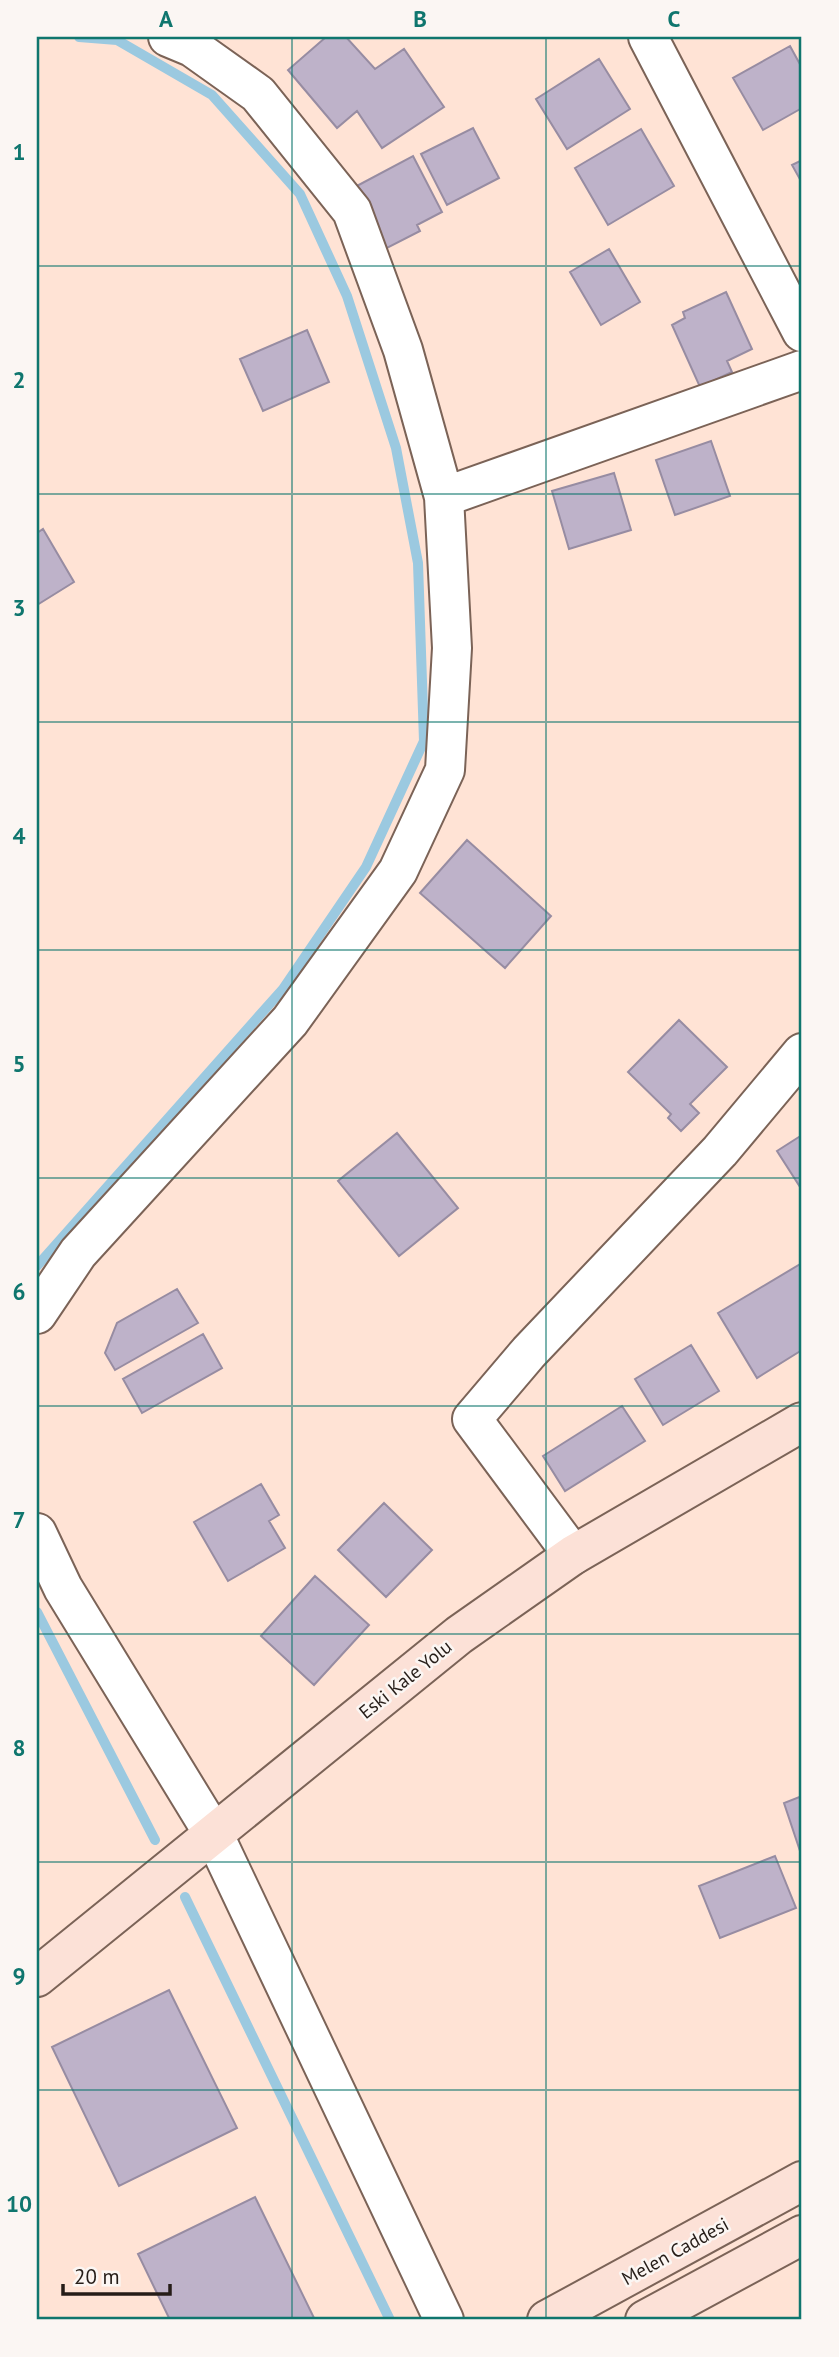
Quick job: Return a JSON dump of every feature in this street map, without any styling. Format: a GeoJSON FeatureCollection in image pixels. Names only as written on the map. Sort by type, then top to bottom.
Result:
{"type":"FeatureCollection","features":[{"type":"Feature","properties":{"kind":"street"},"geometry":{"type":"LineString","coordinates":[[37,1314],[78,1253],[290,1021],[398,871],[445,770],[452,648],[444,497],[403,350],[352,211],[258,94],[191,47],[168,37]]}},
{"type":"Feature","properties":{"kind":"street"},"geometry":{"type":"LineString","coordinates":[[648,37],[802,332]]}},
{"type":"Feature","properties":{"kind":"street"},"geometry":{"type":"LineString","coordinates":[[444,497],[802,370]]}},
{"type":"Feature","properties":{"kind":"street"},"geometry":{"type":"LineString","coordinates":[[573,1555],[472,1419],[529,1352],[720,1151],[802,1053]]}},
{"type":"Feature","properties":{"kind":"street","name":"Eski Kale Yolu"},"geometry":{"type":"LineString","coordinates":[[37,1977],[460,1635],[573,1555],[802,1422]]}},
{"type":"Feature","properties":{"kind":"street"},"geometry":{"type":"LineString","coordinates":[[37,1533],[63,1588],[214,1833],[444,2320]]}},
{"type":"Feature","properties":{"kind":"street","name":"Melen Caddesi"},"geometry":{"type":"LineString","coordinates":[[547,2320],[802,2181]]}},
{"type":"Feature","properties":{"kind":"street"},"geometry":{"type":"LineString","coordinates":[[645,2320],[802,2235]]}},
{"type":"Feature","properties":{"kind":"building"},"geometry":{"type":"Polygon","coordinates":[[[326,37],[346,37],[375,69],[404,49],[444,107],[382,148],[357,111],[337,128],[288,70],[326,37]]]}},
{"type":"Feature","properties":{"kind":"building"},"geometry":{"type":"Polygon","coordinates":[[[790,46],[802,68],[802,108],[763,130],[733,78],[790,46]]]}},
{"type":"Feature","properties":{"kind":"building"},"geometry":{"type":"Polygon","coordinates":[[[599,59],[630,109],[567,149],[536,99],[599,59]]]}},
{"type":"Feature","properties":{"kind":"building"},"geometry":{"type":"Polygon","coordinates":[[[473,128],[499,178],[447,205],[421,154],[473,128]]]}},
{"type":"Feature","properties":{"kind":"building"},"geometry":{"type":"Polygon","coordinates":[[[641,129],[674,186],[608,225],[575,168],[641,129]]]}},
{"type":"Feature","properties":{"kind":"building"},"geometry":{"type":"Polygon","coordinates":[[[413,156],[442,212],[417,225],[420,231],[385,249],[353,188],[413,156]]]}},
{"type":"Feature","properties":{"kind":"building"},"geometry":{"type":"Polygon","coordinates":[[[802,160],[802,183],[792,165],[802,160]]]}},
{"type":"Feature","properties":{"kind":"building"},"geometry":{"type":"Polygon","coordinates":[[[609,249],[640,302],[601,325],[570,272],[609,249]]]}},
{"type":"Feature","properties":{"kind":"building"},"geometry":{"type":"Polygon","coordinates":[[[726,292],[752,349],[727,361],[732,372],[700,387],[672,325],[685,318],[683,312],[726,292]]]}},
{"type":"Feature","properties":{"kind":"building"},"geometry":{"type":"Polygon","coordinates":[[[307,330],[329,382],[263,411],[240,359],[307,330]]]}},
{"type":"Feature","properties":{"kind":"building"},"geometry":{"type":"Polygon","coordinates":[[[711,441],[730,496],[675,515],[656,460],[711,441]]]}},
{"type":"Feature","properties":{"kind":"building"},"geometry":{"type":"Polygon","coordinates":[[[614,473],[631,530],[569,549],[552,491],[614,473]]]}},
{"type":"Feature","properties":{"kind":"building"},"geometry":{"type":"Polygon","coordinates":[[[43,529],[74,582],[37,605],[37,533],[43,529]]]}},
{"type":"Feature","properties":{"kind":"building"},"geometry":{"type":"Polygon","coordinates":[[[467,840],[551,916],[505,968],[420,893],[467,840]]]}},
{"type":"Feature","properties":{"kind":"building"},"geometry":{"type":"Polygon","coordinates":[[[679,1020],[727,1067],[690,1104],[699,1113],[681,1131],[668,1118],[671,1114],[628,1072],[679,1020]]]}},
{"type":"Feature","properties":{"kind":"building"},"geometry":{"type":"Polygon","coordinates":[[[397,1133],[458,1208],[399,1256],[338,1181],[397,1133]]]}},
{"type":"Feature","properties":{"kind":"building"},"geometry":{"type":"Polygon","coordinates":[[[802,1135],[802,1190],[777,1151],[802,1135]]]}},
{"type":"Feature","properties":{"kind":"building"},"geometry":{"type":"Polygon","coordinates":[[[802,1263],[802,1350],[757,1378],[718,1313],[802,1263]]]}},
{"type":"Feature","properties":{"kind":"building"},"geometry":{"type":"Polygon","coordinates":[[[177,1289],[198,1323],[115,1370],[105,1353],[117,1323],[177,1289]]]}},
{"type":"Feature","properties":{"kind":"building"},"geometry":{"type":"Polygon","coordinates":[[[203,1334],[222,1368],[142,1413],[123,1379],[203,1334]]]}},
{"type":"Feature","properties":{"kind":"building"},"geometry":{"type":"Polygon","coordinates":[[[691,1345],[719,1391],[663,1425],[635,1379],[691,1345]]]}},
{"type":"Feature","properties":{"kind":"building"},"geometry":{"type":"Polygon","coordinates":[[[622,1406],[645,1441],[565,1491],[543,1456],[622,1406]]]}},
{"type":"Feature","properties":{"kind":"building"},"geometry":{"type":"Polygon","coordinates":[[[261,1484],[279,1515],[269,1521],[285,1548],[228,1581],[194,1522],[261,1484]]]}},
{"type":"Feature","properties":{"kind":"building"},"geometry":{"type":"Polygon","coordinates":[[[384,1503],[432,1550],[386,1597],[338,1550],[384,1503]]]}},
{"type":"Feature","properties":{"kind":"building"},"geometry":{"type":"Polygon","coordinates":[[[315,1576],[369,1625],[314,1685],[261,1636],[315,1576]]]}},
{"type":"Feature","properties":{"kind":"building"},"geometry":{"type":"Polygon","coordinates":[[[802,1796],[802,1857],[784,1803],[802,1796]]]}},
{"type":"Feature","properties":{"kind":"building"},"geometry":{"type":"Polygon","coordinates":[[[775,1856],[796,1908],[720,1938],[699,1886],[775,1856]]]}},
{"type":"Feature","properties":{"kind":"building"},"geometry":{"type":"Polygon","coordinates":[[[169,1990],[237,2128],[119,2186],[52,2047],[169,1990]]]}},
{"type":"Feature","properties":{"kind":"building"},"geometry":{"type":"Polygon","coordinates":[[[255,2197],[315,2320],[170,2320],[138,2254],[255,2197]]]}},
{"type":"Feature","properties":{"kind":"waterway"},"geometry":{"type":"LineString","coordinates":[[37,1266],[283,989],[366,867],[424,741],[418,563],[396,448],[347,296],[300,194],[212,95],[117,40],[79,37]]}},
{"type":"Feature","properties":{"kind":"waterway"},"geometry":{"type":"LineString","coordinates":[[37,1612],[155,1840]]}},
{"type":"Feature","properties":{"kind":"waterway"},"geometry":{"type":"LineString","coordinates":[[185,1897],[390,2320]]}}]}
